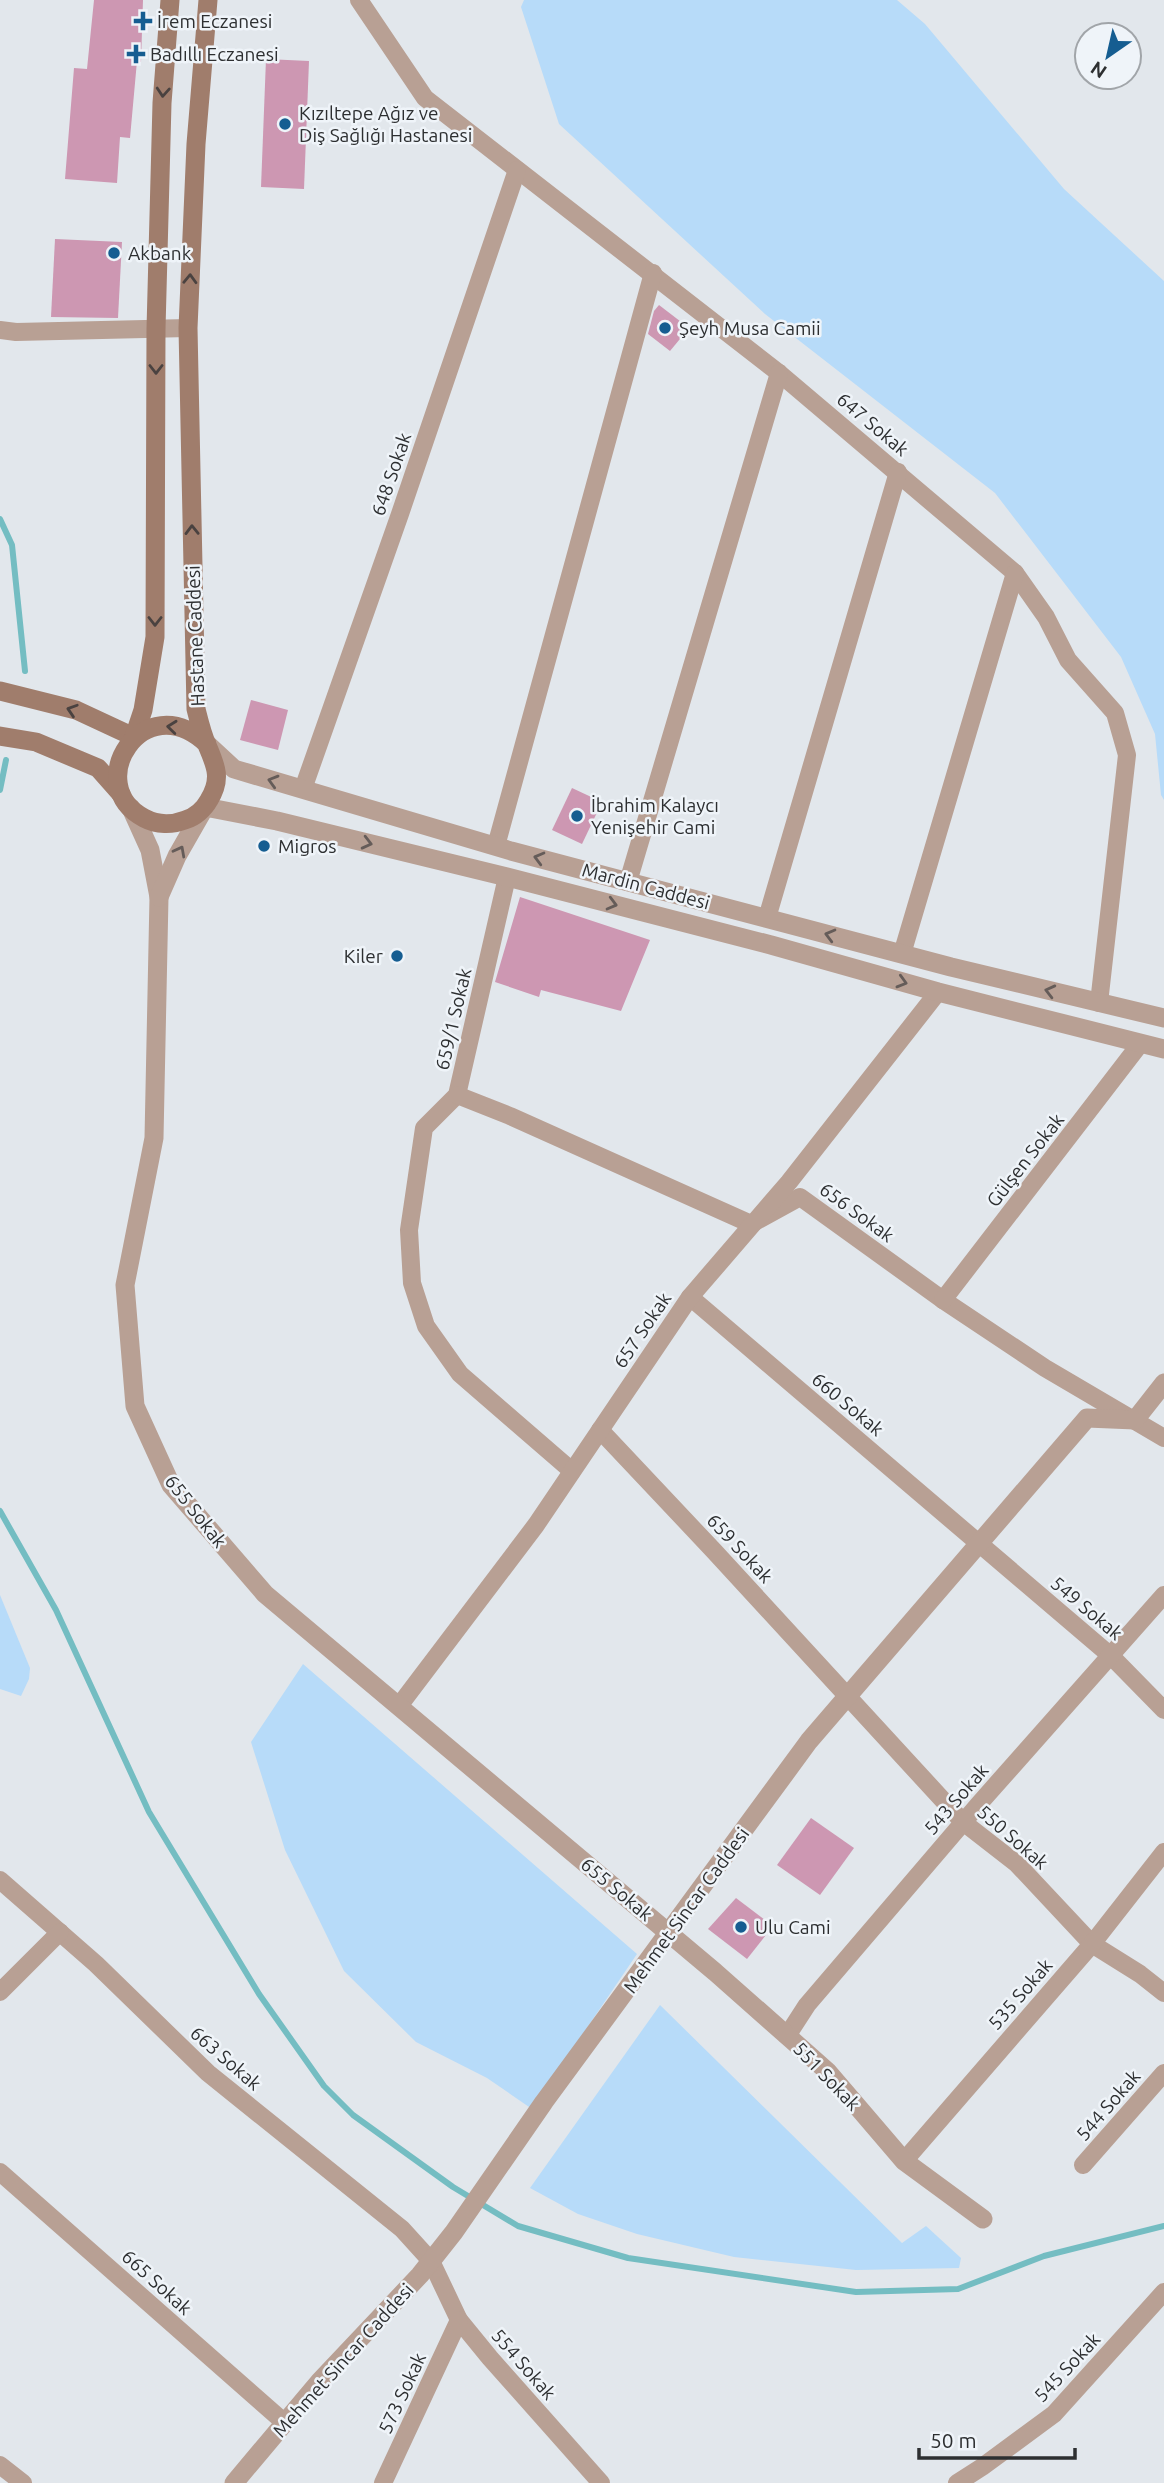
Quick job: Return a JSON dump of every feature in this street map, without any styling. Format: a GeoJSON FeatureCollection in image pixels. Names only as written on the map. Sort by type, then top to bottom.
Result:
{"type":"FeatureCollection","features":[{"type":"Feature","properties":{"kind":"main road","name":"Hastane Caddesi"},"geometry":{"type":"LineString","coordinates":[[134,737],[144,710],[155,637],[156,330],[162,103],[170,0]]}},
{"type":"Feature","properties":{"kind":"main road","name":"Hastane Caddesi"},"geometry":{"type":"LineString","coordinates":[[207,744],[196,709],[188,328],[196,144],[208,0]]}},
{"type":"Feature","properties":{"kind":"main road"},"geometry":{"type":"LineString","coordinates":[[162,143],[196,144]]}},
{"type":"Feature","properties":{"kind":"main road"},"geometry":{"type":"LineString","coordinates":[[0,691],[76,710],[134,737],[124,749],[118,764],[118,780],[127,802]]}},
{"type":"Feature","properties":{"kind":"main road","name":"Hastane Caddesi"},"geometry":{"type":"LineString","coordinates":[[134,737],[147,729],[163,725],[178,726],[194,732],[207,744]]}},
{"type":"Feature","properties":{"kind":"main road"},"geometry":{"type":"LineString","coordinates":[[0,736],[36,742],[98,768],[144,818],[159,823],[176,823],[192,818],[205,807],[214,793],[217,776],[215,759],[207,744]]}},
{"type":"Feature","properties":{"kind":"street","name":"647 Sokak"},"geometry":{"type":"LineString","coordinates":[[359,0],[425,98],[779,373],[1015,573],[1046,617],[1068,660],[1115,713],[1127,755],[1099,1003]]}},
{"type":"Feature","properties":{"kind":"street","name":"648 Sokak"},"geometry":{"type":"LineString","coordinates":[[303,789],[517,170]]}},
{"type":"Feature","properties":{"kind":"street"},"geometry":{"type":"LineString","coordinates":[[496,846],[653,273]]}},
{"type":"Feature","properties":{"kind":"street"},"geometry":{"type":"LineString","coordinates":[[0,330],[16,332],[188,328]]}},
{"type":"Feature","properties":{"kind":"street"},"geometry":{"type":"LineString","coordinates":[[628,882],[779,373]]}},
{"type":"Feature","properties":{"kind":"street"},"geometry":{"type":"LineString","coordinates":[[767,918],[898,472]]}},
{"type":"Feature","properties":{"kind":"street"},"geometry":{"type":"LineString","coordinates":[[902,954],[1015,573]]}},
{"type":"Feature","properties":{"kind":"street","name":"Mardin Caddesi"},"geometry":{"type":"LineString","coordinates":[[207,744],[234,769],[496,846],[902,954],[1164,1018]]}},
{"type":"Feature","properties":{"kind":"street","name":"655 Sokak"},"geometry":{"type":"LineString","coordinates":[[127,802],[150,850],[159,897],[154,1138],[125,1285],[135,1406],[171,1485],[265,1594],[669,1933]]}},
{"type":"Feature","properties":{"kind":"street","name":"Mardin Caddesi"},"geometry":{"type":"LineString","coordinates":[[205,807],[277,821],[507,877],[1164,1049]]}},
{"type":"Feature","properties":{"kind":"street","name":"655 Sokak"},"geometry":{"type":"LineString","coordinates":[[159,897],[177,856],[205,807]]}},
{"type":"Feature","properties":{"kind":"street","name":"659/1 Sokak"},"geometry":{"type":"LineString","coordinates":[[507,877],[457,1095],[424,1128],[409,1230],[412,1283],[426,1326],[460,1374],[572,1471]]}},
{"type":"Feature","properties":{"kind":"street","name":"657 Sokak"},"geometry":{"type":"LineString","coordinates":[[399,1706],[536,1525],[690,1297],[789,1182],[938,992]]}},
{"type":"Feature","properties":{"kind":"street","name":"Gülşen Sokak"},"geometry":{"type":"LineString","coordinates":[[943,1300],[1140,1044]]}},
{"type":"Feature","properties":{"kind":"street"},"geometry":{"type":"LineString","coordinates":[[457,1095],[751,1224]]}},
{"type":"Feature","properties":{"kind":"street","name":"656 Sokak"},"geometry":{"type":"LineString","coordinates":[[751,1224],[800,1197],[943,1300],[1045,1368],[1164,1438]]}},
{"type":"Feature","properties":{"kind":"street","name":"660 Sokak"},"geometry":{"type":"LineString","coordinates":[[690,1297],[979,1544]]}},
{"type":"Feature","properties":{"kind":"street"},"geometry":{"type":"LineString","coordinates":[[1135,1420],[1164,1383]]}},
{"type":"Feature","properties":{"kind":"street","name":"Mehmet Sincar Caddesi"},"geometry":{"type":"LineString","coordinates":[[234,2483],[319,2382],[431,2261],[454,2232],[544,2102],[809,1741],[1087,1418],[1135,1420]]}},
{"type":"Feature","properties":{"kind":"street","name":"659 Sokak"},"geometry":{"type":"LineString","coordinates":[[600,1430],[848,1696]]}},
{"type":"Feature","properties":{"kind":"street","name":"549 Sokak"},"geometry":{"type":"LineString","coordinates":[[979,1544],[1111,1656],[1164,1710]]}},
{"type":"Feature","properties":{"kind":"street","name":"543 Sokak"},"geometry":{"type":"LineString","coordinates":[[787,2036],[807,2005],[963,1822],[1164,1595]]}},
{"type":"Feature","properties":{"kind":"street","name":"550 Sokak"},"geometry":{"type":"LineString","coordinates":[[848,1696],[963,1822],[1017,1864],[1092,1944],[1140,1974],[1164,1993]]}},
{"type":"Feature","properties":{"kind":"street","name":"535 Sokak"},"geometry":{"type":"LineString","coordinates":[[904,2161],[1092,1944],[1164,1852]]}},
{"type":"Feature","properties":{"kind":"street","name":"663 Sokak"},"geometry":{"type":"LineString","coordinates":[[0,1880],[96,1964],[208,2073],[402,2229],[431,2261]]}},
{"type":"Feature","properties":{"kind":"street"},"geometry":{"type":"LineString","coordinates":[[0,1992],[60,1932]]}},
{"type":"Feature","properties":{"kind":"street","name":"551 Sokak"},"geometry":{"type":"LineString","coordinates":[[669,1933],[827,2071],[904,2161],[984,2220]]}},
{"type":"Feature","properties":{"kind":"street","name":"544 Sokak"},"geometry":{"type":"LineString","coordinates":[[1083,2165],[1164,2073]]}},
{"type":"Feature","properties":{"kind":"street","name":"665 Sokak"},"geometry":{"type":"LineString","coordinates":[[0,2172],[285,2423]]}},
{"type":"Feature","properties":{"kind":"street","name":"554 Sokak"},"geometry":{"type":"LineString","coordinates":[[431,2261],[458,2320],[601,2483]]}},
{"type":"Feature","properties":{"kind":"street","name":"545 Sokak"},"geometry":{"type":"LineString","coordinates":[[957,2483],[1054,2414],[1164,2292]]}},
{"type":"Feature","properties":{"kind":"street","name":"573 Sokak"},"geometry":{"type":"LineString","coordinates":[[383,2483],[458,2320]]}},
{"type":"Feature","properties":{"kind":"street"},"geometry":{"type":"LineString","coordinates":[[0,2465],[22,2483]]}},
{"type":"Feature","properties":{"kind":"shaded area"},"geometry":{"type":"Polygon","coordinates":[[[524,0],[897,0],[925,24],[1064,189],[1164,281],[1164,800],[1161,795],[1155,734],[1121,657],[995,493],[765,314],[559,124],[521,7],[524,0]]]}},
{"type":"Feature","properties":{"kind":"shaded area"},"geometry":{"type":"Polygon","coordinates":[[[0,1595],[30,1668],[29,1679],[21,1696],[0,1689],[0,1595]]]}},
{"type":"Feature","properties":{"kind":"shaded area"},"geometry":{"type":"Polygon","coordinates":[[[303,1664],[637,1954],[532,2109],[487,2078],[416,2042],[344,1971],[285,1850],[251,1742],[303,1664]]]}},
{"type":"Feature","properties":{"kind":"shaded area"},"geometry":{"type":"Polygon","coordinates":[[[660,2005],[902,2243],[926,2226],[961,2258],[959,2268],[856,2270],[734,2257],[637,2234],[578,2214],[530,2188],[660,2005]]]}},
{"type":"Feature","properties":{"kind":"building"},"geometry":{"type":"Polygon","coordinates":[[[94,0],[143,0],[141,62],[137,61],[130,138],[120,137],[117,183],[65,179],[74,68],[87,69],[94,0]]]}},
{"type":"Feature","properties":{"kind":"building","name":"Kızıltepe Ağız ve Diş Sağlığı Hastanesi"},"geometry":{"type":"Polygon","coordinates":[[[266,59],[309,61],[304,189],[261,187],[266,59]]]}},
{"type":"Feature","properties":{"kind":"building"},"geometry":{"type":"Polygon","coordinates":[[[55,239],[122,242],[118,318],[51,317],[55,239]]]}},
{"type":"Feature","properties":{"kind":"building","name":"Şeyh Musa Camii"},"geometry":{"type":"Polygon","coordinates":[[[659,305],[689,328],[670,351],[648,334],[654,311],[659,305]]]}},
{"type":"Feature","properties":{"kind":"building"},"geometry":{"type":"Polygon","coordinates":[[[251,700],[288,710],[278,750],[240,740],[251,700]]]}},
{"type":"Feature","properties":{"kind":"building","name":"İbrahim Kalaycı Yenişehir Cami"},"geometry":{"type":"Polygon","coordinates":[[[572,788],[602,802],[582,844],[552,830],[572,788]]]}},
{"type":"Feature","properties":{"kind":"building"},"geometry":{"type":"Polygon","coordinates":[[[520,897],[650,940],[621,1011],[541,990],[539,997],[495,982],[520,897]]]}},
{"type":"Feature","properties":{"kind":"building"},"geometry":{"type":"Polygon","coordinates":[[[811,1818],[854,1848],[820,1895],[777,1865],[811,1818]]]}},
{"type":"Feature","properties":{"kind":"building","name":"Ulu Cami"},"geometry":{"type":"Polygon","coordinates":[[[736,1898],[773,1926],[747,1959],[708,1929],[736,1898]]]}},
{"type":"Feature","properties":{"kind":"waterway"},"geometry":{"type":"LineString","coordinates":[[0,519],[12,545],[25,671]]}},
{"type":"Feature","properties":{"kind":"waterway"},"geometry":{"type":"LineString","coordinates":[[0,790],[6,760]]}},
{"type":"Feature","properties":{"kind":"waterway"},"geometry":{"type":"LineString","coordinates":[[0,1511],[56,1610],[149,1812],[259,1994],[324,2086],[353,2115],[453,2187],[518,2226],[628,2258],[856,2292],[958,2289],[1044,2256],[1164,2226]]}},
{"type":"Feature","properties":{"kind":"place","name":"İrem Eczanesi"},"geometry":{"type":"Point","coordinates":[143,21]}},
{"type":"Feature","properties":{"kind":"place","name":"Badıllı Eczanesi"},"geometry":{"type":"Point","coordinates":[136,54]}},
{"type":"Feature","properties":{"kind":"place","name":"Kızıltepe Ağız ve Diş Sağlığı Hastanesi"},"geometry":{"type":"Point","coordinates":[285,124]}},
{"type":"Feature","properties":{"kind":"place","name":"Akbank"},"geometry":{"type":"Point","coordinates":[114,253]}},
{"type":"Feature","properties":{"kind":"place","name":"Şeyh Musa Camii"},"geometry":{"type":"Point","coordinates":[665,328]}},
{"type":"Feature","properties":{"kind":"place","name":"İbrahim Kalaycı Yenişehir Cami"},"geometry":{"type":"Point","coordinates":[577,816]}},
{"type":"Feature","properties":{"kind":"place","name":"Migros"},"geometry":{"type":"Point","coordinates":[264,846]}},
{"type":"Feature","properties":{"kind":"place","name":"Kiler"},"geometry":{"type":"Point","coordinates":[397,956]}},
{"type":"Feature","properties":{"kind":"place","name":"Ulu Cami"},"geometry":{"type":"Point","coordinates":[741,1927]}}]}
